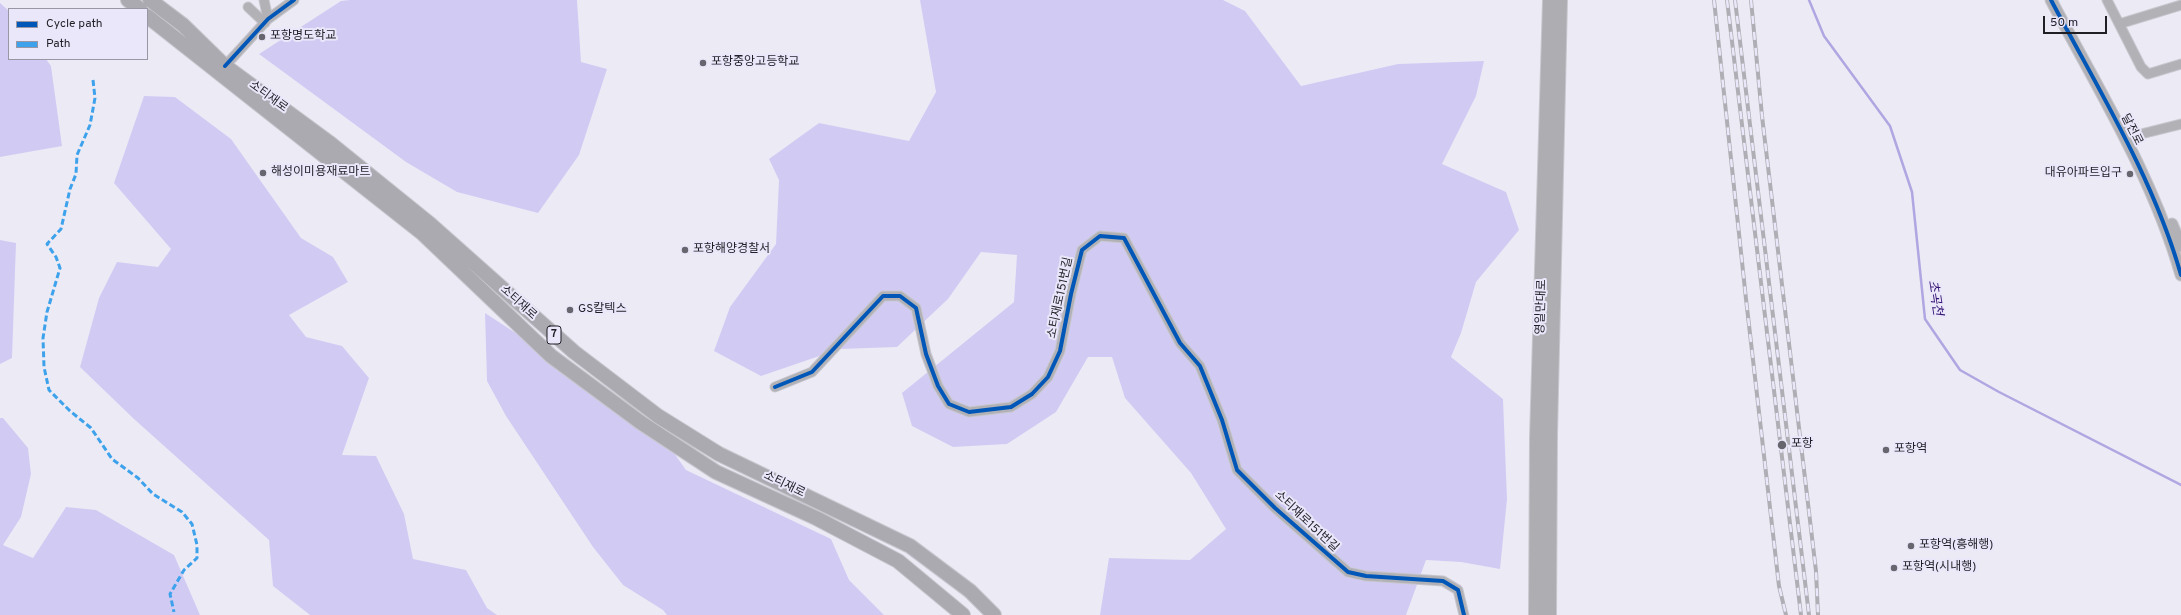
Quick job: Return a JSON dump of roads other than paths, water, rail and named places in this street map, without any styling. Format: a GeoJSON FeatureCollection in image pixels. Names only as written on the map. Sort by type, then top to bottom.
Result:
{"type":"FeatureCollection","features":[{"type":"Feature","properties":{"kind":"highway","name":"영일만대로"},"geometry":{"type":"LineString","coordinates":[[1535,611],[1538,438],[1550,0]]}},
{"type":"Feature","properties":{"kind":"highway","name":"영일만대로"},"geometry":{"type":"LineString","coordinates":[[1549,615],[1550,434],[1560,0]]}},
{"type":"Feature","properties":{"kind":"highway"},"geometry":{"type":"LineString","coordinates":[[1550,562],[1556,615]]}},
{"type":"Feature","properties":{"kind":"main road"},"geometry":{"type":"LineString","coordinates":[[128,0],[139,8]]}},
{"type":"Feature","properties":{"kind":"main road","name":"소티재로"},"geometry":{"type":"LineString","coordinates":[[150,0],[183,25],[225,66],[331,144],[430,224],[574,352],[658,416],[719,454],[910,546],[970,590],[994,615]]}},
{"type":"Feature","properties":{"kind":"main road","name":"소티재로"},"geometry":{"type":"LineString","coordinates":[[148,17],[422,233],[551,356],[640,422],[716,472],[816,518],[898,561],[963,615]]}},
{"type":"Feature","properties":{"kind":"street"},"geometry":{"type":"LineString","coordinates":[[264,0],[267,21]]}},
{"type":"Feature","properties":{"kind":"street"},"geometry":{"type":"LineString","coordinates":[[225,66],[267,21],[294,0]]}},
{"type":"Feature","properties":{"kind":"street","name":"달전로"},"geometry":{"type":"LineString","coordinates":[[2050,0],[2125,138],[2170,234],[2181,275]]}},
{"type":"Feature","properties":{"kind":"street"},"geometry":{"type":"LineString","coordinates":[[2107,0],[2141,67],[2148,74],[2181,64]]}},
{"type":"Feature","properties":{"kind":"street"},"geometry":{"type":"LineString","coordinates":[[2119,24],[2181,5]]}},
{"type":"Feature","properties":{"kind":"street"},"geometry":{"type":"LineString","coordinates":[[248,7],[267,21]]}},
{"type":"Feature","properties":{"kind":"street"},"geometry":{"type":"LineString","coordinates":[[2125,138],[2181,124]]}},
{"type":"Feature","properties":{"kind":"street","name":"달전로"},"geometry":{"type":"LineString","coordinates":[[2125,138],[2136,148],[2178,235],[2181,246]]}},
{"type":"Feature","properties":{"kind":"street","name":"소티재로151번길"},"geometry":{"type":"LineString","coordinates":[[775,387],[812,372],[883,296],[900,296],[916,308],[926,354],[938,386],[949,404],[969,412],[1011,407],[1032,394],[1048,377],[1060,351],[1071,294],[1082,250],[1100,236],[1124,238],[1180,343],[1200,366],[1222,420],[1237,470],[1275,508],[1348,572],[1366,576],[1442,581],[1458,590],[1464,615]]}},
{"type":"Feature","properties":{"kind":"waterway","name":"초곡천"},"geometry":{"type":"LineString","coordinates":[[1809,0],[1824,36],[1890,126],[1912,192],[1925,319],[1960,370],[1999,392],[2181,485]]}},
{"type":"Feature","properties":{"kind":"railway"},"geometry":{"type":"LineString","coordinates":[[1714,0],[1779,586],[1786,615]]}},
{"type":"Feature","properties":{"kind":"railway"},"geometry":{"type":"LineString","coordinates":[[1727,0],[1801,615]]}},
{"type":"Feature","properties":{"kind":"railway"},"geometry":{"type":"LineString","coordinates":[[1735,0],[1809,615]]}},
{"type":"Feature","properties":{"kind":"railway"},"geometry":{"type":"LineString","coordinates":[[1751,0],[1762,116],[1816,571],[1818,615]]}},
{"type":"Feature","properties":{"kind":"place","name":"포항명도학교"},"geometry":{"type":"Point","coordinates":[262,37]}},
{"type":"Feature","properties":{"kind":"place","name":"포항중앙고등학교"},"geometry":{"type":"Point","coordinates":[703,63]}},
{"type":"Feature","properties":{"kind":"place","name":"해성이미용재료마트"},"geometry":{"type":"Point","coordinates":[263,173]}},
{"type":"Feature","properties":{"kind":"place","name":"대유아파트입구"},"geometry":{"type":"Point","coordinates":[2130,174]}},
{"type":"Feature","properties":{"kind":"place","name":"포항해양경찰서"},"geometry":{"type":"Point","coordinates":[685,250]}},
{"type":"Feature","properties":{"kind":"place","name":"GS칼텍스"},"geometry":{"type":"Point","coordinates":[570,310]}},
{"type":"Feature","properties":{"kind":"place","name":"포항"},"geometry":{"type":"Point","coordinates":[1782,445]}},
{"type":"Feature","properties":{"kind":"place","name":"포항역"},"geometry":{"type":"Point","coordinates":[1886,450]}},
{"type":"Feature","properties":{"kind":"place","name":"포항역(흥해행)"},"geometry":{"type":"Point","coordinates":[1911,546]}},
{"type":"Feature","properties":{"kind":"place","name":"포항역(시내행)"},"geometry":{"type":"Point","coordinates":[1894,568]}}]}
